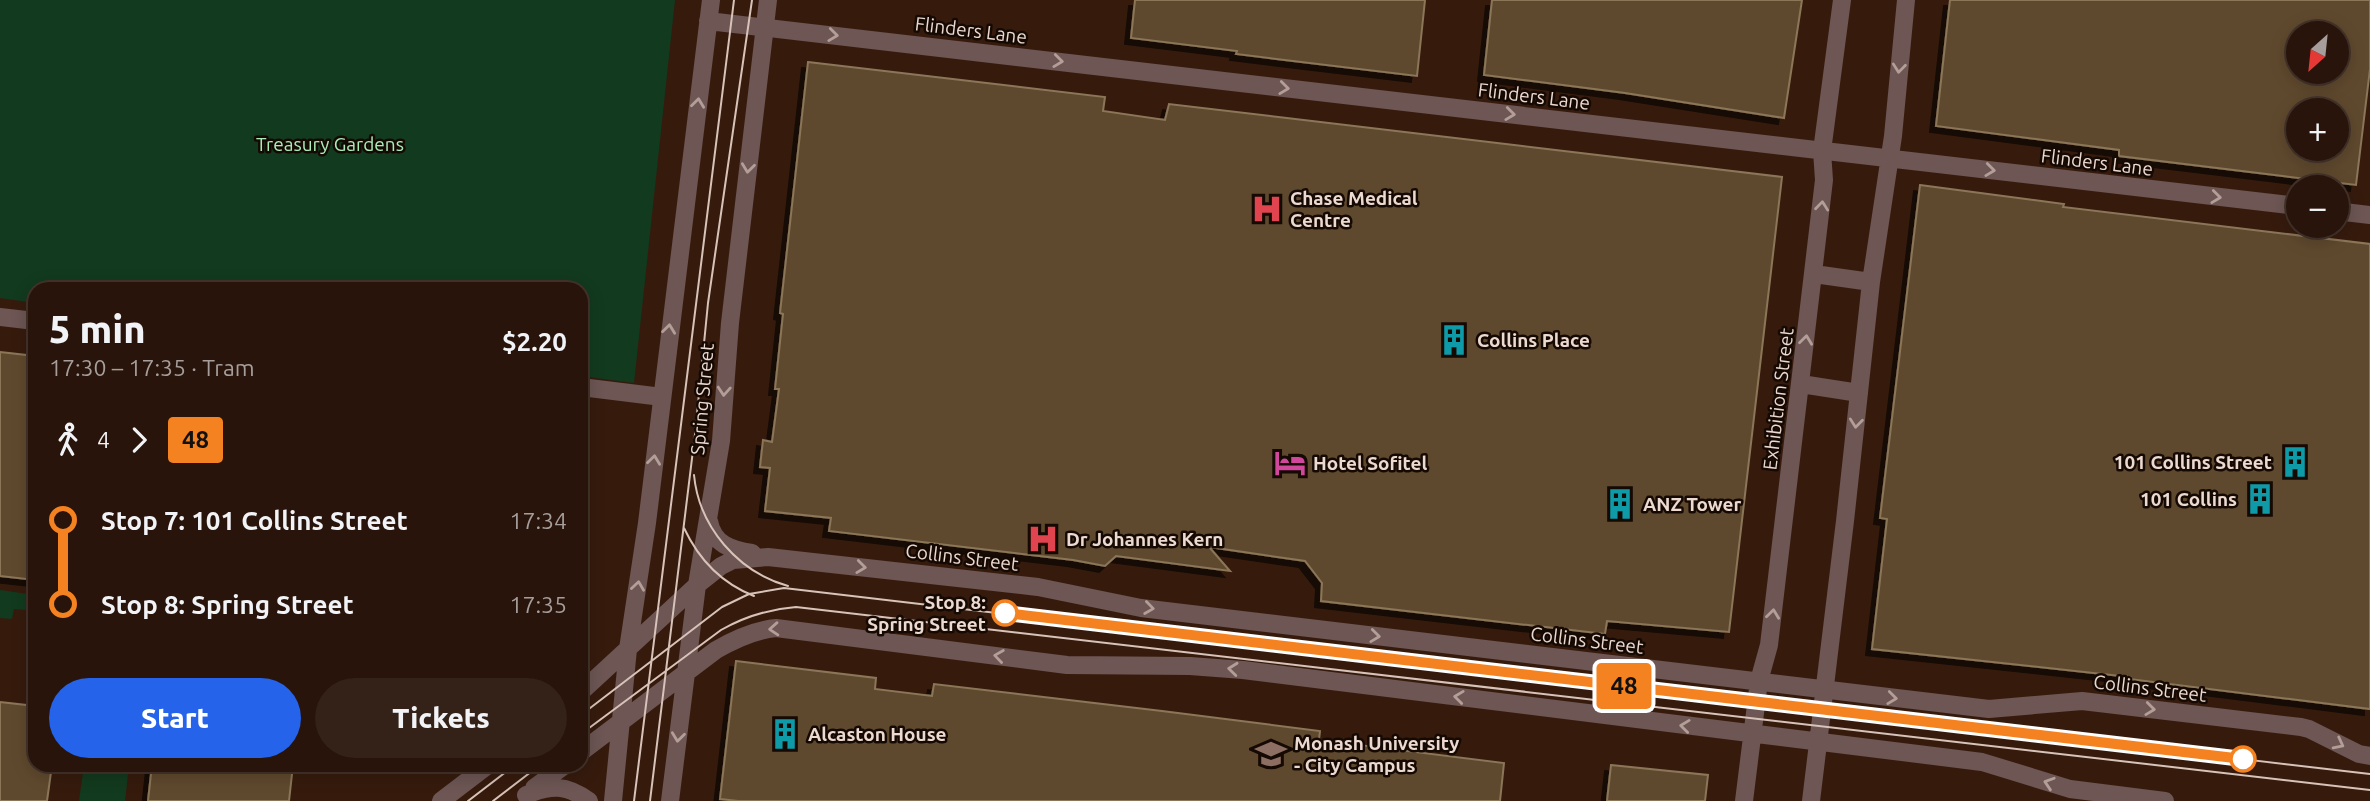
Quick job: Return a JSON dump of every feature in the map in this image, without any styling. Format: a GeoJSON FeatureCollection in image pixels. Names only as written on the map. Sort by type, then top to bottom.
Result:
{"type":"FeatureCollection","features":[{"type":"Feature","properties":{"kind":"street","name":"Spring Street"},"geometry":{"type":"LineString","coordinates":[[613,801],[628,649],[647,523],[711,0]]}},
{"type":"Feature","properties":{"kind":"street","name":"Spring Street"},"geometry":{"type":"LineString","coordinates":[[670,801],[697,585],[721,441],[730,323],[768,0]]}},
{"type":"Feature","properties":{"kind":"street","name":"Exhibition Street"},"geometry":{"type":"LineString","coordinates":[[1744,801],[1759,681],[1769,645],[1801,384],[1824,180],[1822,151],[1842,0]]}},
{"type":"Feature","properties":{"kind":"street"},"geometry":{"type":"LineString","coordinates":[[1811,801],[1871,282],[1893,136],[1906,0]]}},
{"type":"Feature","properties":{"kind":"street","name":"Flinders Lane"},"geometry":{"type":"LineString","coordinates":[[708,21],[2286,205]]}},
{"type":"Feature","properties":{"kind":"street"},"geometry":{"type":"LineString","coordinates":[[2349,213],[2370,215]]}},
{"type":"Feature","properties":{"kind":"street"},"geometry":{"type":"LineString","coordinates":[[1814,274],[1871,282]]}},
{"type":"Feature","properties":{"kind":"street"},"geometry":{"type":"LineString","coordinates":[[0,317],[28,320]]}},
{"type":"Feature","properties":{"kind":"street"},"geometry":{"type":"LineString","coordinates":[[1801,384],[1859,393]]}},
{"type":"Feature","properties":{"kind":"street"},"geometry":{"type":"LineString","coordinates":[[588,388],[662,397]]}},
{"type":"Feature","properties":{"kind":"street","name":"Collins Street"},"geometry":{"type":"LineString","coordinates":[[709,514],[713,535],[728,548],[794,559]]}},
{"type":"Feature","properties":{"kind":"street","name":"Collins Street"},"geometry":{"type":"LineString","coordinates":[[588,686],[697,585],[725,564],[733,560],[768,557],[1038,587],[1141,608],[1989,709],[2082,701],[2119,705],[2309,729],[2359,754],[2370,756]]}},
{"type":"Feature","properties":{"kind":"street"},"geometry":{"type":"LineString","coordinates":[[588,747],[686,672],[737,638],[776,628],[1067,665],[1189,666],[1243,670],[1982,762],[2070,789],[2165,801]]}},
{"type":"Feature","properties":{"kind":"street"},"geometry":{"type":"LineString","coordinates":[[441,801],[479,772]]}},
{"type":"Feature","properties":{"kind":"street"},"geometry":{"type":"LineString","coordinates":[[522,798],[556,772]]}},
{"type":"Feature","properties":{"kind":"street"},"geometry":{"type":"LineString","coordinates":[[522,798],[554,787],[579,794],[589,801]]}},
{"type":"Feature","properties":{"kind":"green space","name":"Treasury Gardens"},"geometry":{"type":"Polygon","coordinates":[[[0,0],[675,0],[634,383],[588,377],[588,282],[28,282],[28,302],[0,298],[0,0]]]}},
{"type":"Feature","properties":{"kind":"green space"},"geometry":{"type":"Polygon","coordinates":[[[0,590],[28,594],[27,610],[14,609],[12,619],[0,618],[0,590]]]}},
{"type":"Feature","properties":{"kind":"green space"},"geometry":{"type":"Polygon","coordinates":[[[83,772],[128,772],[125,801],[79,801],[83,772]]]}},
{"type":"Feature","properties":{"kind":"building"},"geometry":{"type":"Polygon","coordinates":[[[1135,0],[1425,0],[1417,76],[1131,38],[1135,0]]]}},
{"type":"Feature","properties":{"kind":"building"},"geometry":{"type":"Polygon","coordinates":[[[1492,0],[1802,0],[1784,118],[1625,93],[1484,75],[1492,0]]]}},
{"type":"Feature","properties":{"kind":"building"},"geometry":{"type":"Polygon","coordinates":[[[1950,0],[2370,0],[2370,69],[2356,185],[2349,184],[2349,175],[2286,176],[2119,156],[2119,150],[1936,126],[1950,0]]]}},
{"type":"Feature","properties":{"kind":"building"},"geometry":{"type":"Polygon","coordinates":[[[808,62],[1105,97],[1103,111],[1165,120],[1169,104],[1782,177],[1729,632],[1607,621],[1605,634],[1321,601],[1322,583],[1305,561],[1209,547],[1230,571],[1116,556],[1105,566],[829,531],[831,518],[765,511],[770,468],[760,467],[763,440],[772,442],[779,389],[775,389],[783,314],[780,313],[808,62]]]}},
{"type":"Feature","properties":{"kind":"building"},"geometry":{"type":"Polygon","coordinates":[[[1920,185],[2064,204],[2063,207],[2286,234],[2286,238],[2320,238],[2370,244],[2370,709],[2129,679],[2130,677],[1872,649],[1887,519],[1880,518],[1920,185]]]}},
{"type":"Feature","properties":{"kind":"building"},"geometry":{"type":"Polygon","coordinates":[[[0,352],[28,355],[28,579],[0,576],[0,352]]]}},
{"type":"Feature","properties":{"kind":"building"},"geometry":{"type":"Polygon","coordinates":[[[736,661],[876,678],[875,689],[932,696],[934,684],[1320,731],[1319,740],[1504,763],[1500,801],[720,799],[736,661]]]}},
{"type":"Feature","properties":{"kind":"building"},"geometry":{"type":"Polygon","coordinates":[[[0,702],[28,705],[28,772],[51,772],[47,801],[0,801],[0,702]]]}},
{"type":"Feature","properties":{"kind":"building"},"geometry":{"type":"Polygon","coordinates":[[[1611,765],[1708,775],[1705,801],[1607,801],[1611,765]]]}},
{"type":"Feature","properties":{"kind":"building"},"geometry":{"type":"Polygon","coordinates":[[[151,772],[292,772],[289,801],[148,801],[151,772]]]}},
{"type":"Feature","properties":{"kind":"tram line"},"geometry":{"type":"LineString","coordinates":[[634,801],[734,0]]}},
{"type":"Feature","properties":{"kind":"tram line"},"geometry":{"type":"LineString","coordinates":[[650,801],[695,434],[708,303],[752,0]]}},
{"type":"Feature","properties":{"kind":"tram line"},"geometry":{"type":"LineString","coordinates":[[694,475],[704,512],[724,545],[753,570],[788,586]]}},
{"type":"Feature","properties":{"kind":"tram line"},"geometry":{"type":"LineString","coordinates":[[684,528],[712,569],[731,584],[754,596]]}},
{"type":"Feature","properties":{"kind":"tram line"},"geometry":{"type":"LineString","coordinates":[[588,710],[722,607],[749,594],[784,588],[2370,774]]}},
{"type":"Feature","properties":{"kind":"tram line"},"geometry":{"type":"LineString","coordinates":[[588,729],[721,630],[757,614],[796,607],[2370,790]]}},
{"type":"Feature","properties":{"kind":"tram line","name":"48"},"geometry":{"type":"LineString","coordinates":[[1005,613],[2243,759]]}},
{"type":"Feature","properties":{"kind":"tram line"},"geometry":{"type":"LineString","coordinates":[[468,801],[506,772]]}},
{"type":"Feature","properties":{"kind":"tram line"},"geometry":{"type":"LineString","coordinates":[[493,801],[531,772]]}},
{"type":"Feature","properties":{"kind":"place","name":"Chase Medical Centre"},"geometry":{"type":"Point","coordinates":[1267,209]}},
{"type":"Feature","properties":{"kind":"place","name":"Collins Place"},"geometry":{"type":"Point","coordinates":[1454,340]}},
{"type":"Feature","properties":{"kind":"place","name":"101 Collins Street"},"geometry":{"type":"Point","coordinates":[2295,462]}},
{"type":"Feature","properties":{"kind":"place","name":"Hotel Sofitel"},"geometry":{"type":"Point","coordinates":[1290,463]}},
{"type":"Feature","properties":{"kind":"place","name":"101 Collins"},"geometry":{"type":"Point","coordinates":[2260,499]}},
{"type":"Feature","properties":{"kind":"place","name":"ANZ Tower"},"geometry":{"type":"Point","coordinates":[1620,504]}},
{"type":"Feature","properties":{"kind":"place","name":"Dr Johannes Kern"},"geometry":{"type":"Point","coordinates":[1043,539]}},
{"type":"Feature","properties":{"kind":"place","name":"Stop 8: Spring Street"},"geometry":{"type":"Point","coordinates":[1005,613]}},
{"type":"Feature","properties":{"kind":"place","name":"Alcaston House"},"geometry":{"type":"Point","coordinates":[785,734]}},
{"type":"Feature","properties":{"kind":"place","name":"Monash University - City Campus"},"geometry":{"type":"Point","coordinates":[1271,754]}}]}
